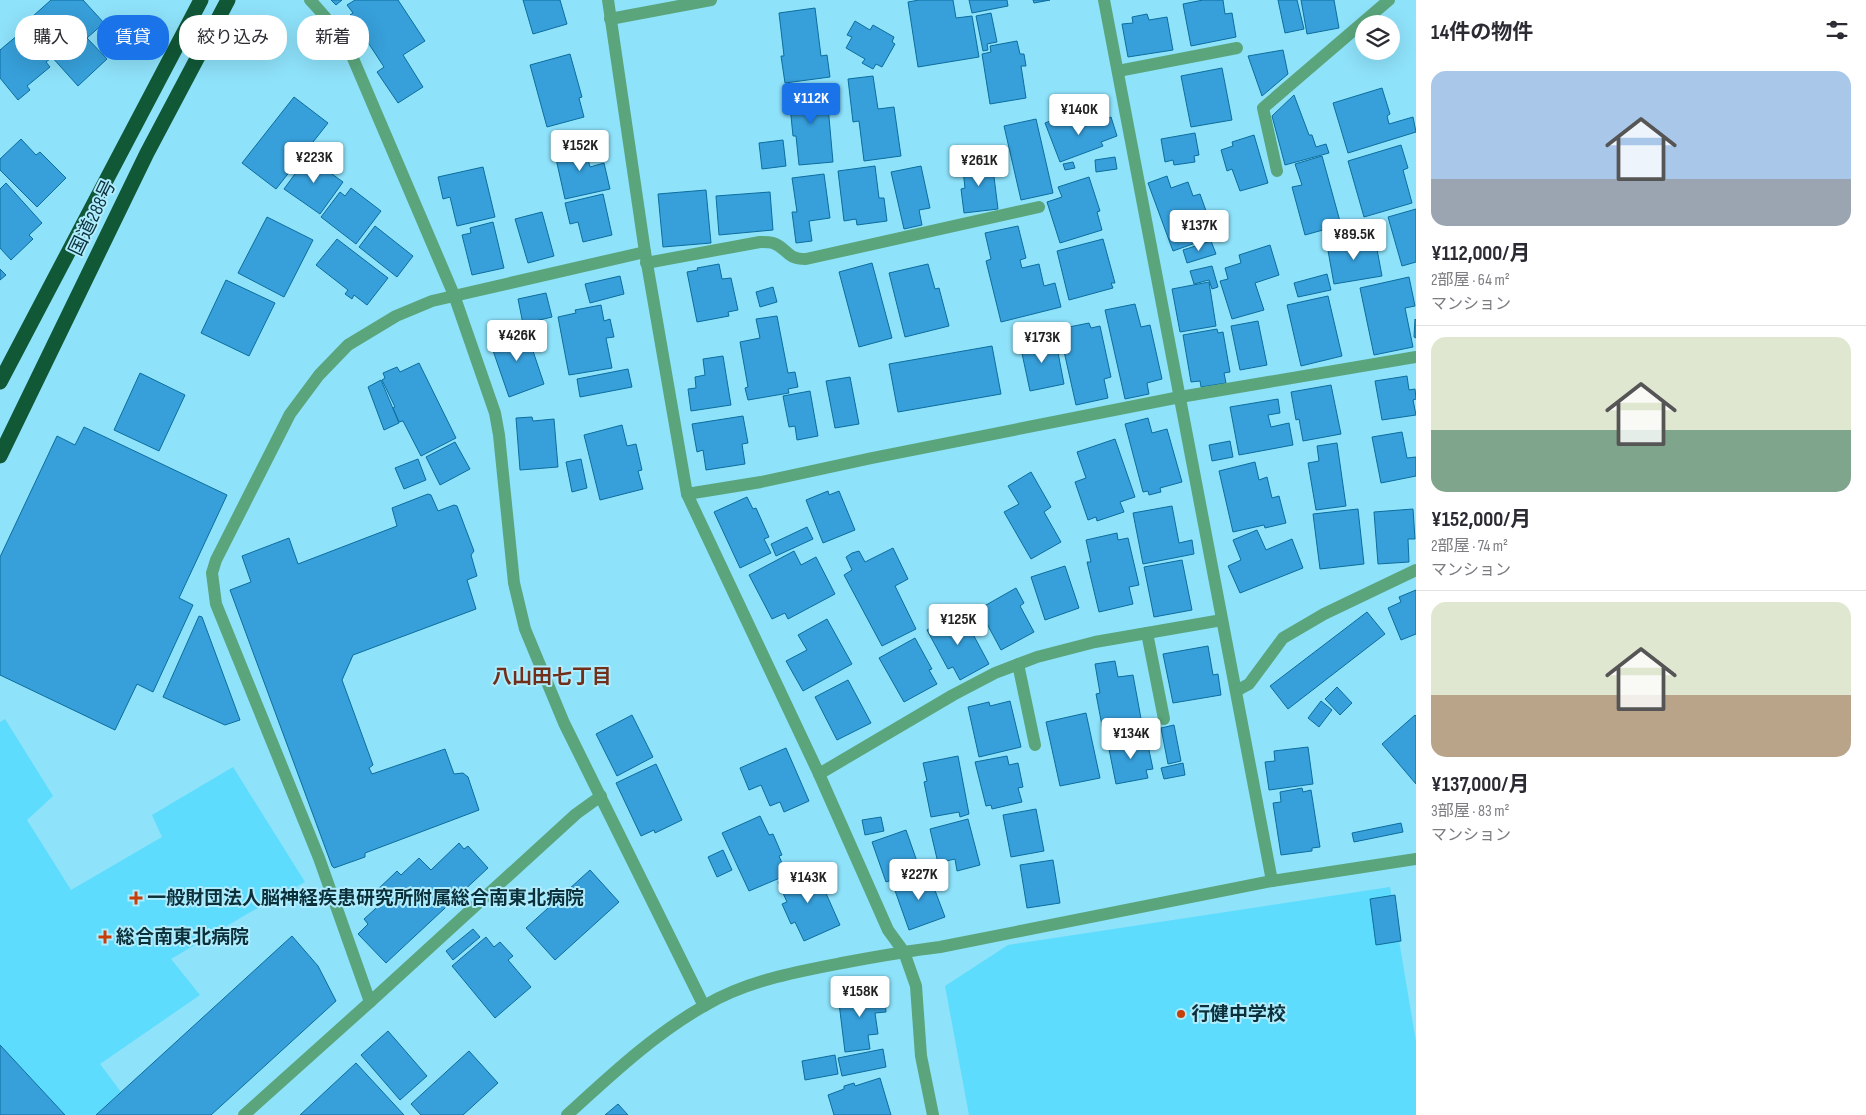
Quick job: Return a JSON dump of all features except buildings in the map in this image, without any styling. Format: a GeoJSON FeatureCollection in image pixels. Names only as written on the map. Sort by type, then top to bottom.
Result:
{"type":"FeatureCollection","features":[{"type":"Feature","properties":{"kind":"highway","name":"国道288号"},"geometry":{"type":"LineString","coordinates":[[0,382],[201,0]]}},
{"type":"Feature","properties":{"kind":"highway","name":"国道288号"},"geometry":{"type":"LineString","coordinates":[[0,456],[147,153],[228,0]]}},
{"type":"Feature","properties":{"kind":"street"},"geometry":{"type":"LineString","coordinates":[[310,0],[344,41],[352,56],[454,295],[496,420],[514,583],[525,629],[564,723],[704,1006]]}},
{"type":"Feature","properties":{"kind":"street"},"geometry":{"type":"LineString","coordinates":[[608,0],[645,258],[687,494],[819,774],[888,930],[904,952],[916,986],[921,1056],[933,1115]]}},
{"type":"Feature","properties":{"kind":"street"},"geometry":{"type":"LineString","coordinates":[[610,19],[712,0]]}},
{"type":"Feature","properties":{"kind":"street"},"geometry":{"type":"LineString","coordinates":[[1104,0],[1272,881]]}},
{"type":"Feature","properties":{"kind":"street"},"geometry":{"type":"LineString","coordinates":[[1277,171],[1263,108],[1389,0]]}},
{"type":"Feature","properties":{"kind":"street"},"geometry":{"type":"LineString","coordinates":[[1118,71],[1237,48]]}},
{"type":"Feature","properties":{"kind":"street"},"geometry":{"type":"LineString","coordinates":[[370,1002],[319,858],[216,604],[212,573],[216,560],[282,429],[300,398],[319,375],[348,345],[396,316],[432,301],[454,295],[645,258],[760,242],[772,242],[792,258],[806,259],[1039,207]]}},
{"type":"Feature","properties":{"kind":"street"},"geometry":{"type":"LineString","coordinates":[[687,494],[761,482],[1180,397],[1416,357]]}},
{"type":"Feature","properties":{"kind":"street"},"geometry":{"type":"LineString","coordinates":[[1236,691],[1249,684],[1283,638],[1324,614],[1416,570]]}},
{"type":"Feature","properties":{"kind":"street"},"geometry":{"type":"LineString","coordinates":[[819,774],[953,695],[1018,664],[1060,650],[1222,620]]}},
{"type":"Feature","properties":{"kind":"street"},"geometry":{"type":"LineString","coordinates":[[1147,633],[1164,720]]}},
{"type":"Feature","properties":{"kind":"street"},"geometry":{"type":"LineString","coordinates":[[1018,664],[1036,745]]}},
{"type":"Feature","properties":{"kind":"street"},"geometry":{"type":"LineString","coordinates":[[244,1115],[576,814],[601,796]]}},
{"type":"Feature","properties":{"kind":"street"},"geometry":{"type":"LineString","coordinates":[[567,1115],[631,1058],[704,1006],[753,984],[792,972],[940,947],[1272,881],[1416,859]]}},
{"type":"Feature","properties":{"kind":"shaded area","name":"総合南東北病院"},"geometry":{"type":"Polygon","coordinates":[[[5,719],[53,796],[27,820],[71,890],[162,837],[152,815],[233,767],[305,882],[171,959],[200,995],[100,1064],[121,1092],[96,1115],[65,1115],[0,1045],[0,722],[5,719]]]}},
{"type":"Feature","properties":{"kind":"shaded area","name":"行健中学校"},"geometry":{"type":"Polygon","coordinates":[[[1390,887],[1416,1042],[1416,1115],[969,1115],[945,986],[1008,945],[1390,887]]]}},
{"type":"Feature","properties":{"kind":"place","name":"一般財団法人脳神経疾患研究所附属総合南東北病院"},"geometry":{"type":"Point","coordinates":[136,898]}},
{"type":"Feature","properties":{"kind":"place","name":"総合南東北病院"},"geometry":{"type":"Point","coordinates":[105,937]}},
{"type":"Feature","properties":{"kind":"place","name":"行健中学校"},"geometry":{"type":"Point","coordinates":[1181,1014]}},
{"type":"Feature","properties":{"kind":"district","name":"八山田七丁目"},"geometry":{"type":"Point","coordinates":[552,677]}}]}
